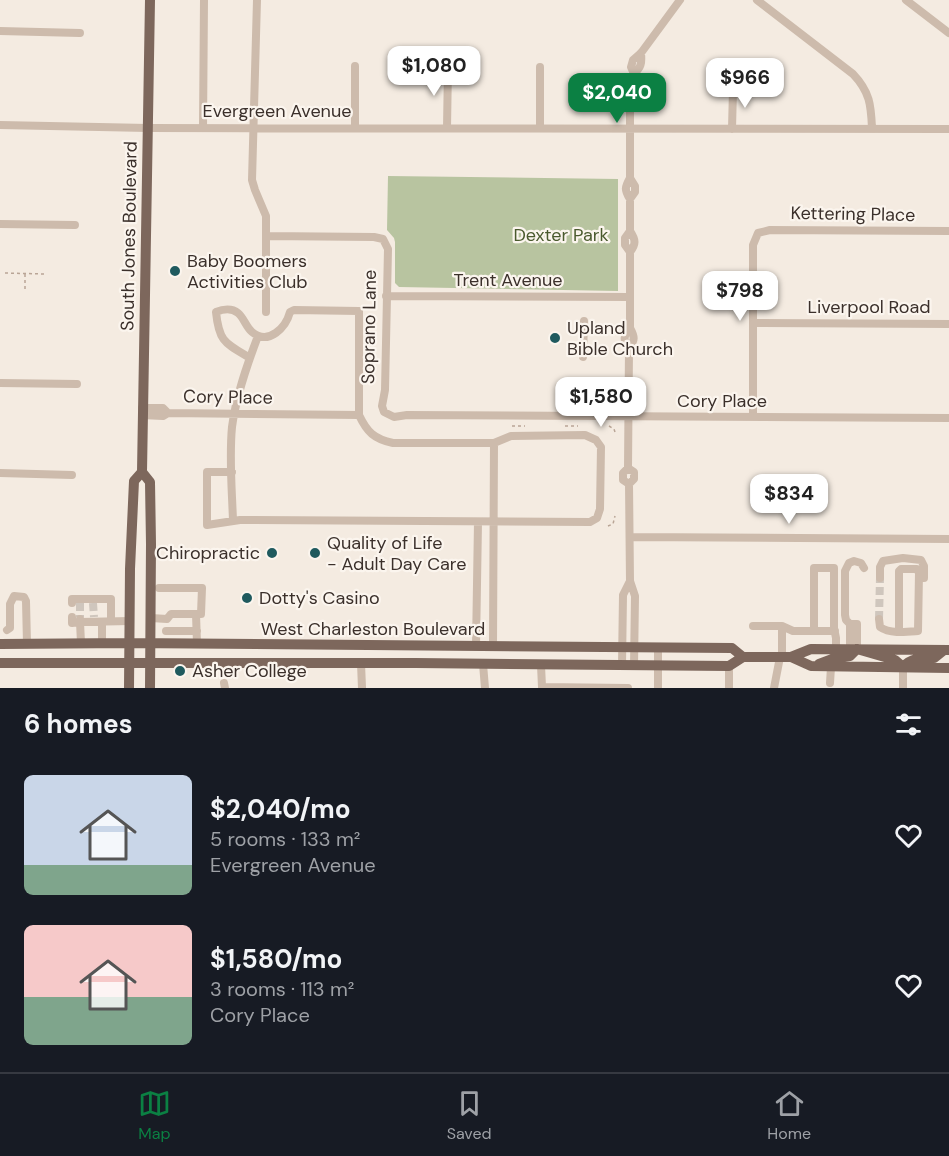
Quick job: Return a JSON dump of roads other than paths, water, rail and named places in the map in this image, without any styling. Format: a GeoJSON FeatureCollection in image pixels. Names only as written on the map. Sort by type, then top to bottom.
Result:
{"type":"FeatureCollection","features":[{"type":"Feature","properties":{"kind":"main road","name":"South Jones Boulevard"},"geometry":{"type":"LineString","coordinates":[[150,0],[142,411],[142,472],[150,482],[156,592],[151,618],[150,688]]}},
{"type":"Feature","properties":{"kind":"main road","name":"South Jones Boulevard"},"geometry":{"type":"LineString","coordinates":[[129,688],[134,481],[142,472]]}},
{"type":"Feature","properties":{"kind":"main road","name":"West Charleston Boulevard"},"geometry":{"type":"LineString","coordinates":[[3,644],[150,643],[732,648],[743,657],[784,657],[810,649],[946,650]]}},
{"type":"Feature","properties":{"kind":"main road"},"geometry":{"type":"LineString","coordinates":[[429,645],[429,663]]}},
{"type":"Feature","properties":{"kind":"main road"},"geometry":{"type":"LineString","coordinates":[[810,666],[850,656],[854,649],[896,660],[903,667],[909,661],[934,658],[946,650]]}},
{"type":"Feature","properties":{"kind":"main road"},"geometry":{"type":"LineString","coordinates":[[729,666],[743,657]]}},
{"type":"Feature","properties":{"kind":"main road","name":"West Charleston Boulevard"},"geometry":{"type":"LineString","coordinates":[[784,657],[810,666],[949,668]]}},
{"type":"Feature","properties":{"kind":"main road","name":"West Charleston Boulevard"},"geometry":{"type":"LineString","coordinates":[[0,663],[729,666]]}},
{"type":"Feature","properties":{"kind":"street"},"geometry":{"type":"LineString","coordinates":[[203,128],[204,0]]}},
{"type":"Feature","properties":{"kind":"street"},"geometry":{"type":"LineString","coordinates":[[257,0],[252,180],[266,216],[266,312]]}},
{"type":"Feature","properties":{"kind":"street"},"geometry":{"type":"LineString","coordinates":[[634,666],[635,596],[630,581],[629,484],[623,480],[623,473],[628,468],[629,349],[634,342],[634,335],[630,328],[630,252],[635,245],[635,239],[630,231],[630,199],[625,192],[625,186],[630,178],[630,102],[634,74],[631,67],[633,60],[641,53],[680,0]]}},
{"type":"Feature","properties":{"kind":"street"},"geometry":{"type":"LineString","coordinates":[[757,0],[862,84],[871,107],[872,128]]}},
{"type":"Feature","properties":{"kind":"street"},"geometry":{"type":"LineString","coordinates":[[906,0],[949,33]]}},
{"type":"Feature","properties":{"kind":"street"},"geometry":{"type":"LineString","coordinates":[[0,31],[80,33]]}},
{"type":"Feature","properties":{"kind":"street"},"geometry":{"type":"LineString","coordinates":[[355,66],[355,128]]}},
{"type":"Feature","properties":{"kind":"street"},"geometry":{"type":"LineString","coordinates":[[447,128],[448,66]]}},
{"type":"Feature","properties":{"kind":"street"},"geometry":{"type":"LineString","coordinates":[[540,68],[540,128]]}},
{"type":"Feature","properties":{"kind":"street"},"geometry":{"type":"LineString","coordinates":[[732,129],[733,89]]}},
{"type":"Feature","properties":{"kind":"street","name":"Evergreen Avenue"},"geometry":{"type":"LineString","coordinates":[[0,125],[148,128],[949,129]]}},
{"type":"Feature","properties":{"kind":"street"},"geometry":{"type":"LineString","coordinates":[[0,224],[75,225]]}},
{"type":"Feature","properties":{"kind":"street","name":"Kettering Place"},"geometry":{"type":"LineString","coordinates":[[753,323],[753,244],[758,233],[770,230],[949,231]]}},
{"type":"Feature","properties":{"kind":"street","name":"Soprano Lane"},"geometry":{"type":"LineString","coordinates":[[266,236],[383,239],[388,249],[385,390],[382,406],[387,414]]}},
{"type":"Feature","properties":{"kind":"street","name":"Trent Avenue"},"geometry":{"type":"LineString","coordinates":[[386,296],[630,297]]}},
{"type":"Feature","properties":{"kind":"street"},"geometry":{"type":"LineString","coordinates":[[232,472],[207,472],[207,525],[240,520],[590,522],[597,518],[600,509],[601,447],[596,440],[585,435],[511,436],[494,443],[393,443],[373,436],[365,428],[359,415],[359,311],[294,310],[290,312],[284,327],[275,335],[263,337],[258,336],[245,325],[238,314],[231,310],[223,309],[216,312],[218,330],[226,344],[250,358]]}},
{"type":"Feature","properties":{"kind":"street"},"geometry":{"type":"LineString","coordinates":[[583,357],[584,321]]}},
{"type":"Feature","properties":{"kind":"street"},"geometry":{"type":"LineString","coordinates":[[753,323],[753,417]]}},
{"type":"Feature","properties":{"kind":"street","name":"Liverpool Road"},"geometry":{"type":"LineString","coordinates":[[753,323],[949,324]]}},
{"type":"Feature","properties":{"kind":"street"},"geometry":{"type":"LineString","coordinates":[[233,521],[232,426],[240,391],[258,336]]}},
{"type":"Feature","properties":{"kind":"street"},"geometry":{"type":"LineString","coordinates":[[0,383],[77,384]]}},
{"type":"Feature","properties":{"kind":"street","name":"Cory Place"},"geometry":{"type":"LineString","coordinates":[[142,411],[163,408],[168,413],[359,415]]}},
{"type":"Feature","properties":{"kind":"street","name":"Cory Place"},"geometry":{"type":"LineString","coordinates":[[387,414],[397,417],[407,415],[949,418]]}},
{"type":"Feature","properties":{"kind":"street"},"geometry":{"type":"LineString","coordinates":[[493,646],[494,443]]}},
{"type":"Feature","properties":{"kind":"street"},"geometry":{"type":"LineString","coordinates":[[0,473],[72,475]]}},
{"type":"Feature","properties":{"kind":"street"},"geometry":{"type":"LineString","coordinates":[[476,646],[478,522]]}},
{"type":"Feature","properties":{"kind":"street"},"geometry":{"type":"LineString","coordinates":[[630,537],[949,539]]}},
{"type":"Feature","properties":{"kind":"street"},"geometry":{"type":"LineString","coordinates":[[478,539],[494,539]]}},
{"type":"Feature","properties":{"kind":"street"},"geometry":{"type":"LineString","coordinates":[[933,539],[933,549]]}},
{"type":"Feature","properties":{"kind":"street"},"geometry":{"type":"LineString","coordinates":[[879,619],[880,627],[890,632],[914,631],[924,622],[924,566],[921,561],[903,558],[884,561],[880,567],[880,578]]}},
{"type":"Feature","properties":{"kind":"street"},"geometry":{"type":"LineString","coordinates":[[854,649],[854,624],[846,620],[845,615],[845,571],[849,563],[854,561],[861,563],[864,568]]}},
{"type":"Feature","properties":{"kind":"street"},"geometry":{"type":"LineString","coordinates":[[814,631],[814,568],[834,568],[836,649]]}},
{"type":"Feature","properties":{"kind":"street"},"geometry":{"type":"LineString","coordinates":[[899,632],[899,571],[917,569],[919,573],[914,631],[910,649]]}},
{"type":"Feature","properties":{"kind":"street"},"geometry":{"type":"LineString","coordinates":[[622,666],[623,595],[630,581]]}},
{"type":"Feature","properties":{"kind":"street"},"geometry":{"type":"LineString","coordinates":[[156,592],[202,588],[201,614],[171,614],[167,619],[166,644]]}},
{"type":"Feature","properties":{"kind":"street"},"geometry":{"type":"LineString","coordinates":[[3,644],[3,630],[10,628],[11,600],[14,596],[24,597],[26,601],[27,644]]}},
{"type":"Feature","properties":{"kind":"street"},"geometry":{"type":"LineString","coordinates":[[77,602],[111,599],[111,621]]}},
{"type":"Feature","properties":{"kind":"street"},"geometry":{"type":"LineString","coordinates":[[196,614],[196,644]]}},
{"type":"Feature","properties":{"kind":"street"},"geometry":{"type":"LineString","coordinates":[[151,618],[167,619]]}},
{"type":"Feature","properties":{"kind":"street"},"geometry":{"type":"LineString","coordinates":[[81,644],[77,619],[130,621]]}},
{"type":"Feature","properties":{"kind":"street"},"geometry":{"type":"LineString","coordinates":[[96,620],[102,643]]}},
{"type":"Feature","properties":{"kind":"street"},"geometry":{"type":"LineString","coordinates":[[753,626],[782,626],[794,631],[835,631]]}},
{"type":"Feature","properties":{"kind":"street"},"geometry":{"type":"LineString","coordinates":[[774,688],[784,657],[782,626]]}},
{"type":"Feature","properties":{"kind":"street"},"geometry":{"type":"LineString","coordinates":[[166,631],[196,631]]}},
{"type":"Feature","properties":{"kind":"street"},"geometry":{"type":"LineString","coordinates":[[657,648],[658,688]]}},
{"type":"Feature","properties":{"kind":"street"},"geometry":{"type":"LineString","coordinates":[[361,663],[362,688]]}},
{"type":"Feature","properties":{"kind":"street"},"geometry":{"type":"LineString","coordinates":[[483,664],[485,688]]}},
{"type":"Feature","properties":{"kind":"street"},"geometry":{"type":"LineString","coordinates":[[541,664],[542,688],[628,688]]}},
{"type":"Feature","properties":{"kind":"street"},"geometry":{"type":"LineString","coordinates":[[729,666],[729,688]]}},
{"type":"Feature","properties":{"kind":"street"},"geometry":{"type":"LineString","coordinates":[[831,667],[831,683]]}},
{"type":"Feature","properties":{"kind":"street"},"geometry":{"type":"LineString","coordinates":[[903,667],[903,688]]}},
{"type":"Feature","properties":{"kind":"tunnel"},"geometry":{"type":"LineString","coordinates":[[879,619],[880,578]]}},
{"type":"Feature","properties":{"kind":"tunnel"},"geometry":{"type":"LineString","coordinates":[[80,603],[80,617]]}},
{"type":"Feature","properties":{"kind":"tunnel"},"geometry":{"type":"LineString","coordinates":[[93,603],[94,617]]}},
{"type":"Feature","properties":{"kind":"place","name":"Baby Boomers Activities Club"},"geometry":{"type":"Point","coordinates":[175,271]}},
{"type":"Feature","properties":{"kind":"place","name":"Upland Bible Church"},"geometry":{"type":"Point","coordinates":[555,338]}},
{"type":"Feature","properties":{"kind":"place","name":"Chiropractic"},"geometry":{"type":"Point","coordinates":[272,553]}},
{"type":"Feature","properties":{"kind":"place","name":"Quality of Life - Adult Day Care"},"geometry":{"type":"Point","coordinates":[315,553]}},
{"type":"Feature","properties":{"kind":"place","name":"Dotty's Casino"},"geometry":{"type":"Point","coordinates":[247,598]}},
{"type":"Feature","properties":{"kind":"place","name":"Asher College"},"geometry":{"type":"Point","coordinates":[180,671]}},
{"type":"Feature","properties":{"kind":"park label","name":"Dexter Park"},"geometry":{"type":"Point","coordinates":[561,235]}}]}
